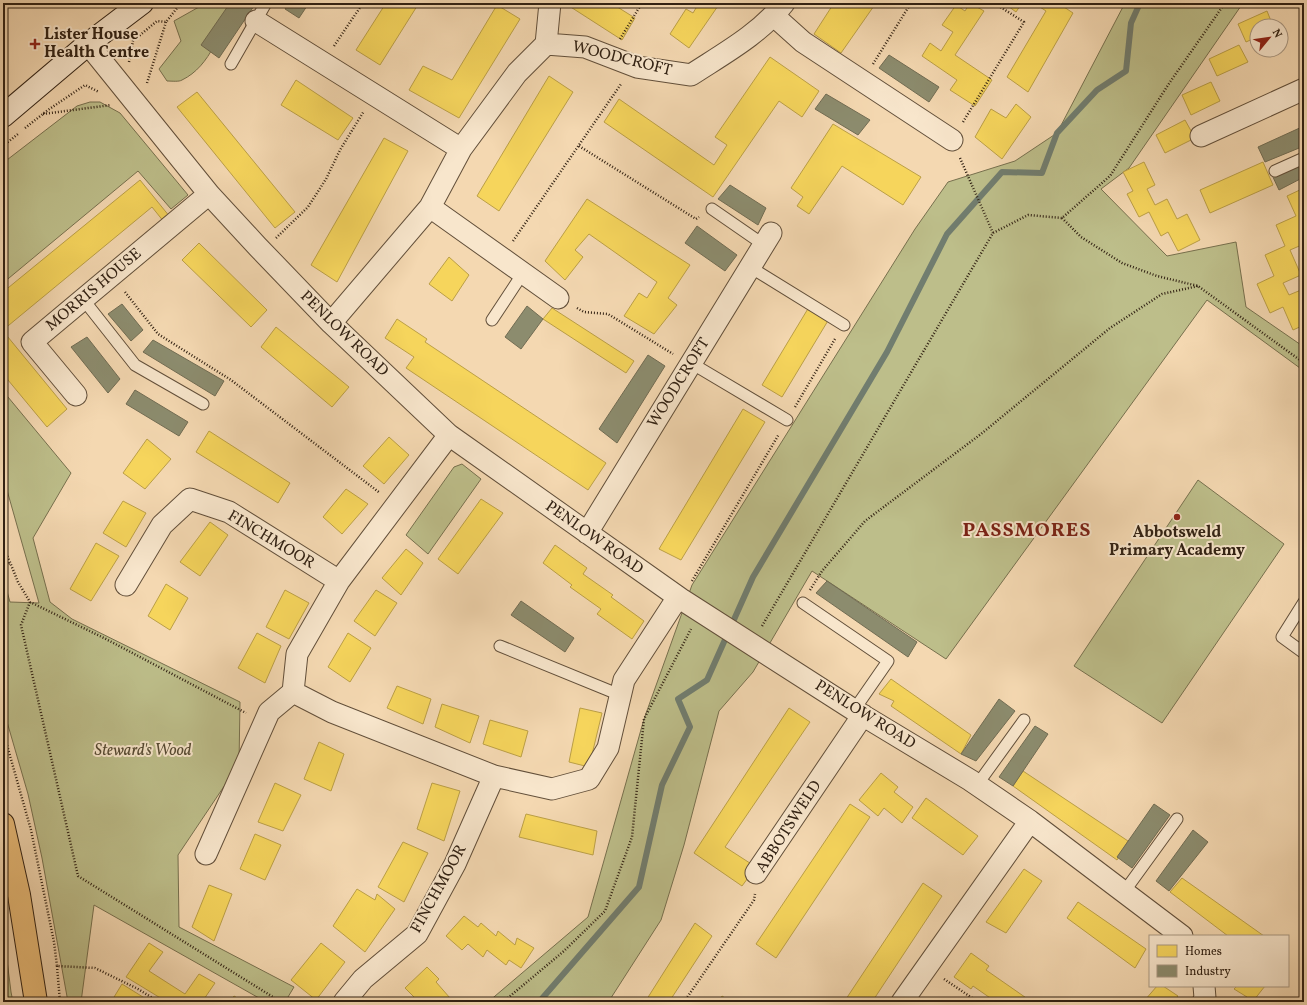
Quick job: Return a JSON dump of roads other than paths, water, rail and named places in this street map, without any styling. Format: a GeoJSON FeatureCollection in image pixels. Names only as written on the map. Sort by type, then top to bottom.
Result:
{"type":"FeatureCollection","features":[{"type":"Feature","properties":{"kind":"main road"},"geometry":{"type":"LineString","coordinates":[[3,824],[19,896],[36,1002]]}},
{"type":"Feature","properties":{"kind":"street"},"geometry":{"type":"LineString","coordinates":[[3,116],[88,44],[142,3]]}},
{"type":"Feature","properties":{"kind":"street"},"geometry":{"type":"LineString","coordinates":[[331,323],[430,207],[462,149],[517,73],[546,44],[550,3]]}},
{"type":"Feature","properties":{"kind":"street","name":"WOODCROFT"},"geometry":{"type":"LineString","coordinates":[[546,44],[585,47],[634,65],[691,75],[739,43],[779,9],[804,42],[952,140]]}},
{"type":"Feature","properties":{"kind":"street"},"geometry":{"type":"LineString","coordinates":[[256,21],[462,149]]}},
{"type":"Feature","properties":{"kind":"street","name":"PENLOW ROAD"},"geometry":{"type":"LineString","coordinates":[[88,44],[210,194],[257,246],[331,323],[449,435],[680,598],[858,712],[977,785],[1030,821],[1181,935]]}},
{"type":"Feature","properties":{"kind":"street"},"geometry":{"type":"LineString","coordinates":[[1201,136],[1304,89]]}},
{"type":"Feature","properties":{"kind":"street","name":"MORRIS HOUSE"},"geometry":{"type":"LineString","coordinates":[[76,395],[32,342],[210,194]]}},
{"type":"Feature","properties":{"kind":"street"},"geometry":{"type":"LineString","coordinates":[[430,207],[558,298]]}},
{"type":"Feature","properties":{"kind":"street","name":"WOODCROFT"},"geometry":{"type":"LineString","coordinates":[[587,532],[768,239]]}},
{"type":"Feature","properties":{"kind":"street"},"geometry":{"type":"LineString","coordinates":[[206,854],[269,712],[293,692],[297,654],[338,581],[449,435]]}},
{"type":"Feature","properties":{"kind":"street","name":"FINCHMOOR"},"geometry":{"type":"LineString","coordinates":[[126,585],[162,525],[190,499],[228,512],[338,581]]}},
{"type":"Feature","properties":{"kind":"street"},"geometry":{"type":"LineString","coordinates":[[293,692],[332,712],[494,776],[552,789],[589,779],[608,748],[624,680],[680,598]]}},
{"type":"Feature","properties":{"kind":"street","name":"ABBOTSWELD"},"geometry":{"type":"LineString","coordinates":[[756,873],[858,712]]}},
{"type":"Feature","properties":{"kind":"street","name":"FINCHMOOR"},"geometry":{"type":"LineString","coordinates":[[344,1002],[363,979],[417,934],[455,864],[494,776]]}},
{"type":"Feature","properties":{"kind":"street"},"geometry":{"type":"LineString","coordinates":[[902,1002],[1030,821]]}},
{"type":"Feature","properties":{"kind":"street"},"geometry":{"type":"LineString","coordinates":[[1203,1002],[1205,998],[1204,987]]}},
{"type":"Feature","properties":{"kind":"lane"},"geometry":{"type":"LineString","coordinates":[[231,64],[266,3]]}},
{"type":"Feature","properties":{"kind":"lane"},"geometry":{"type":"LineString","coordinates":[[1275,171],[1304,158]]}},
{"type":"Feature","properties":{"kind":"lane"},"geometry":{"type":"LineString","coordinates":[[712,210],[768,239]]}},
{"type":"Feature","properties":{"kind":"lane"},"geometry":{"type":"LineString","coordinates":[[750,268],[844,325]]}},
{"type":"Feature","properties":{"kind":"lane"},"geometry":{"type":"LineString","coordinates":[[492,320],[523,273]]}},
{"type":"Feature","properties":{"kind":"lane"},"geometry":{"type":"LineString","coordinates":[[83,299],[136,365],[203,404]]}},
{"type":"Feature","properties":{"kind":"lane"},"geometry":{"type":"LineString","coordinates":[[691,364],[787,420]]}},
{"type":"Feature","properties":{"kind":"lane"},"geometry":{"type":"LineString","coordinates":[[1304,602],[1282,636],[1304,653]]}},
{"type":"Feature","properties":{"kind":"lane"},"geometry":{"type":"LineString","coordinates":[[803,603],[888,661],[858,712]]}},
{"type":"Feature","properties":{"kind":"lane"},"geometry":{"type":"LineString","coordinates":[[500,646],[620,695]]}},
{"type":"Feature","properties":{"kind":"lane"},"geometry":{"type":"LineString","coordinates":[[977,785],[1024,720]]}},
{"type":"Feature","properties":{"kind":"lane"},"geometry":{"type":"LineString","coordinates":[[1124,892],[1177,819]]}},
{"type":"Feature","properties":{"kind":"waterway"},"geometry":{"type":"LineString","coordinates":[[539,1002],[639,887],[662,785],[690,727],[678,699],[707,680],[753,577],[887,352],[947,234],[1002,172],[1042,173],[1057,133],[1097,90],[1126,71],[1131,23],[1140,3]]}},
{"type":"Feature","properties":{"kind":"place","name":"Lister House Health Centre"},"geometry":{"type":"Point","coordinates":[35,44]}},
{"type":"Feature","properties":{"kind":"place","name":"Abbotsweld Primary Academy"},"geometry":{"type":"Point","coordinates":[1177,517]}},
{"type":"Feature","properties":{"kind":"district","name":"PASSMORES"},"geometry":{"type":"Point","coordinates":[1027,531]}},
{"type":"Feature","properties":{"kind":"park label","name":"Steward's Wood"},"geometry":{"type":"Point","coordinates":[143,751]}}]}
